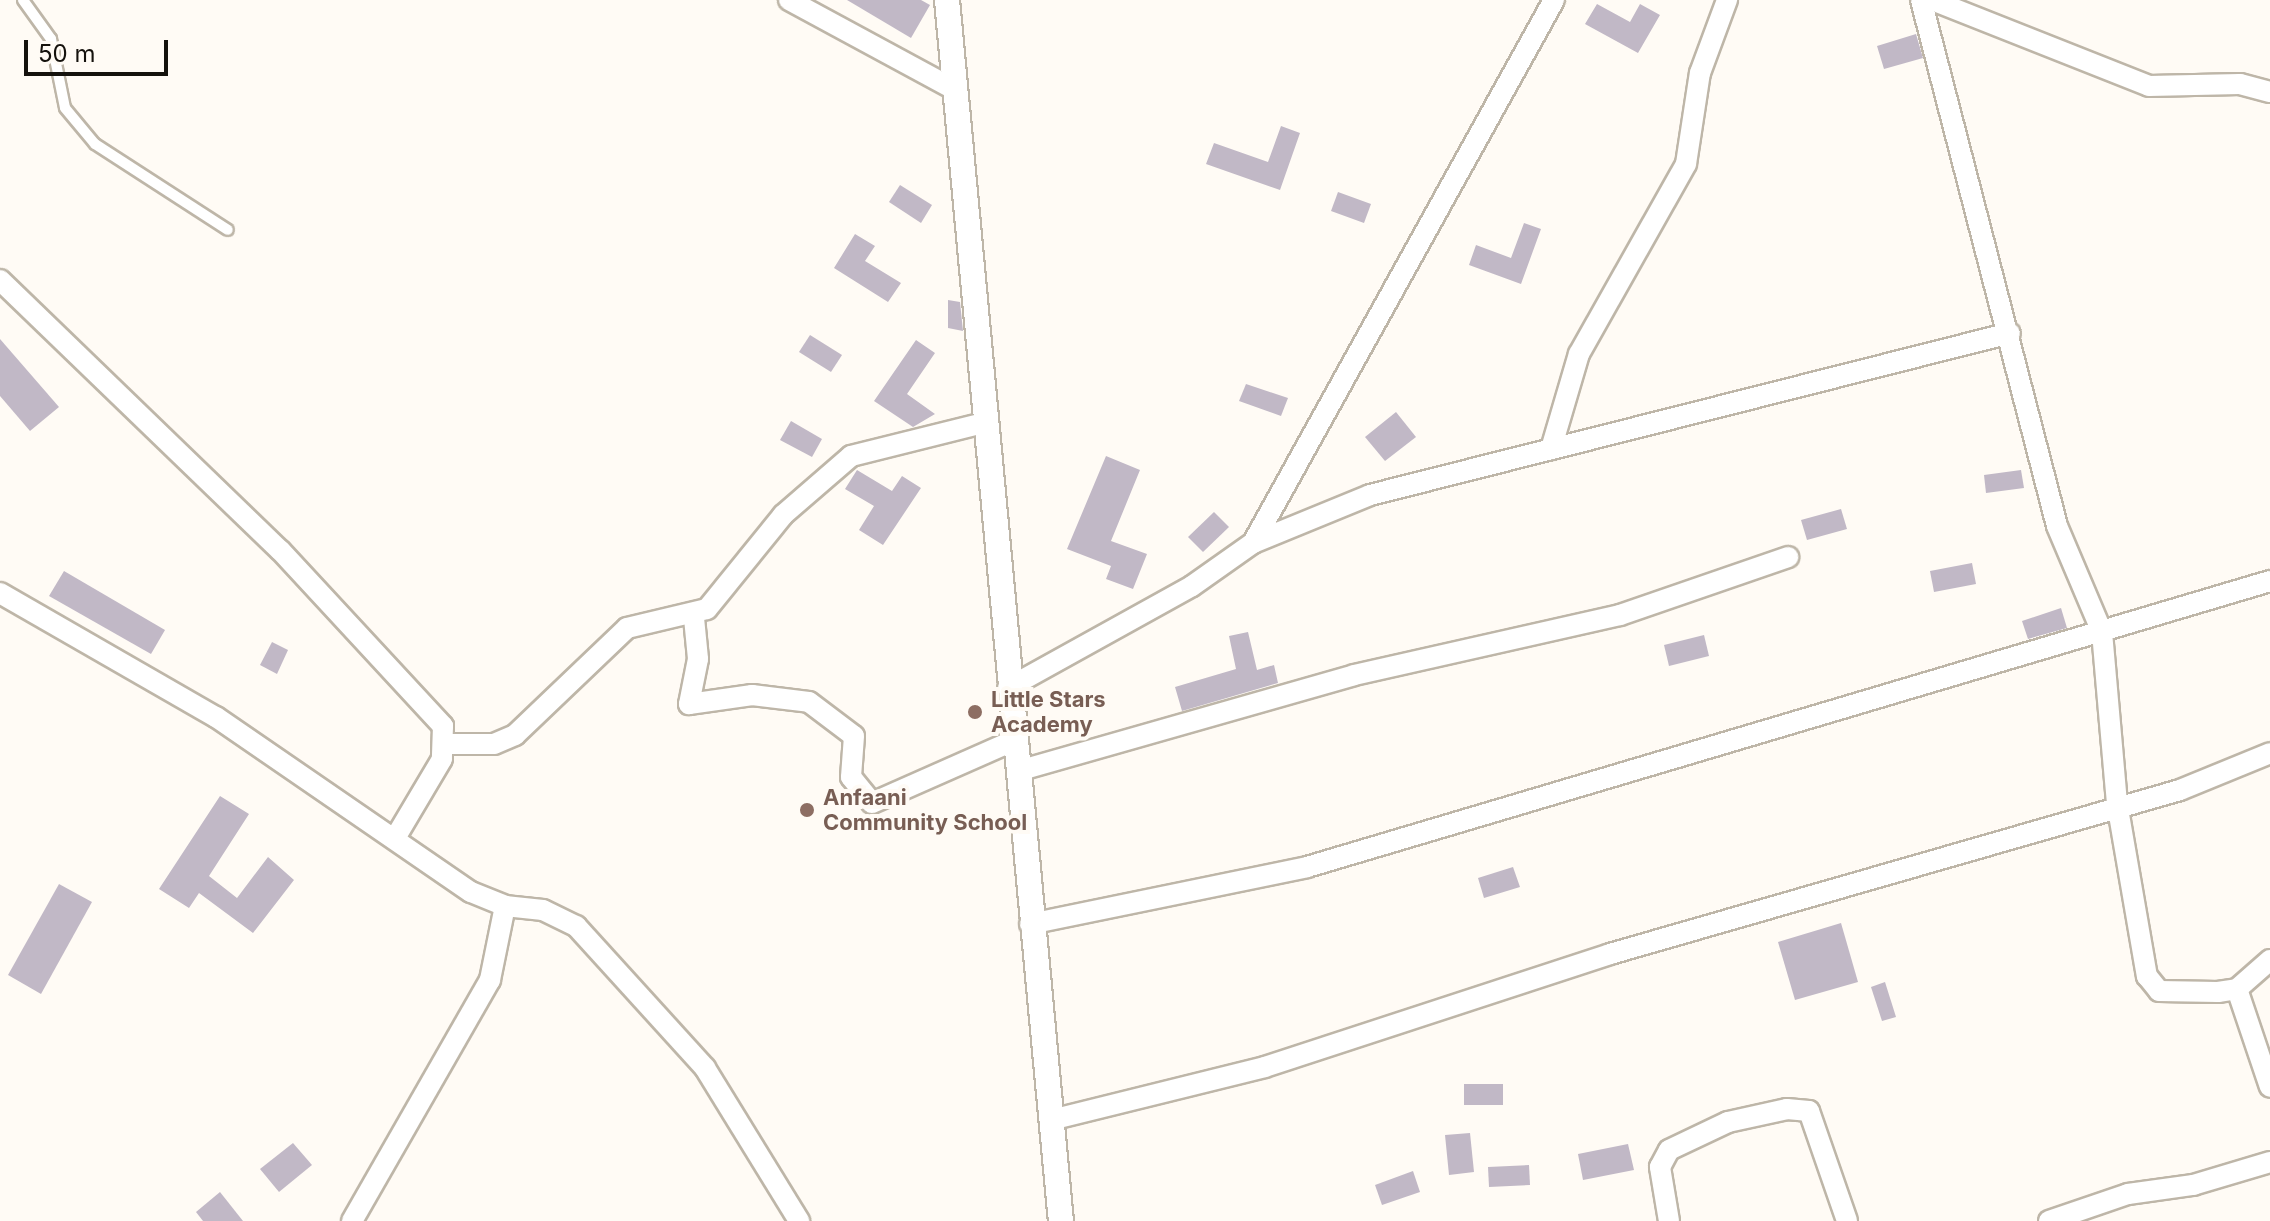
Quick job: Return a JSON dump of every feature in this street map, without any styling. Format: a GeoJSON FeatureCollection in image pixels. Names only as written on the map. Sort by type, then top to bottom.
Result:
{"type":"FeatureCollection","features":[{"type":"Feature","properties":{"kind":"street"},"geometry":{"type":"LineString","coordinates":[[789,0],[952,88]]}},
{"type":"Feature","properties":{"kind":"street"},"geometry":{"type":"LineString","coordinates":[[947,0],[952,88],[983,423],[1061,1221]]}},
{"type":"Feature","properties":{"kind":"street"},"geometry":{"type":"LineString","coordinates":[[1253,543],[1554,0]]}},
{"type":"Feature","properties":{"kind":"street"},"geometry":{"type":"LineString","coordinates":[[1551,449],[1579,354],[1686,164],[1700,73],[1727,0]]}},
{"type":"Feature","properties":{"kind":"street"},"geometry":{"type":"LineString","coordinates":[[1921,0],[2010,333],[2057,526],[2102,632],[2117,803],[2147,976],[2159,991],[2237,989],[2270,960]]}},
{"type":"Feature","properties":{"kind":"street"},"geometry":{"type":"LineString","coordinates":[[1932,0],[2149,86],[2240,84],[2270,92]]}},
{"type":"Feature","properties":{"kind":"street"},"geometry":{"type":"LineString","coordinates":[[0,280],[280,550],[443,726],[447,744],[395,838]]}},
{"type":"Feature","properties":{"kind":"street"},"geometry":{"type":"LineString","coordinates":[[1008,688],[1192,586],[1253,543],[1370,495],[2010,333]]}},
{"type":"Feature","properties":{"kind":"street"},"geometry":{"type":"LineString","coordinates":[[983,423],[851,456],[783,515],[694,618],[698,668],[685,696],[689,704],[752,695],[809,702],[854,736],[851,777],[872,803],[1015,740]]}},
{"type":"Feature","properties":{"kind":"street"},"geometry":{"type":"LineString","coordinates":[[1018,771],[1354,675],[1620,615],[1788,557]]}},
{"type":"Feature","properties":{"kind":"street"},"geometry":{"type":"LineString","coordinates":[[1030,924],[1307,867],[2270,581]]}},
{"type":"Feature","properties":{"kind":"street"},"geometry":{"type":"LineString","coordinates":[[0,593],[216,717],[471,892],[505,906],[543,910],[576,926],[705,1068],[799,1221]]}},
{"type":"Feature","properties":{"kind":"street"},"geometry":{"type":"LineString","coordinates":[[447,744],[494,744],[515,735],[627,628],[656,617],[694,618]]}},
{"type":"Feature","properties":{"kind":"street"},"geometry":{"type":"LineString","coordinates":[[1051,1120],[1265,1067],[1610,954],[2117,803],[2180,790],[2270,753]]}},
{"type":"Feature","properties":{"kind":"street"},"geometry":{"type":"LineString","coordinates":[[352,1221],[490,980],[505,906]]}},
{"type":"Feature","properties":{"kind":"street"},"geometry":{"type":"LineString","coordinates":[[2237,989],[2270,1087]]}},
{"type":"Feature","properties":{"kind":"street"},"geometry":{"type":"LineString","coordinates":[[1669,1221],[1660,1167],[1669,1150],[1699,1132],[1787,1109],[1809,1111],[1847,1221]]}},
{"type":"Feature","properties":{"kind":"street"},"geometry":{"type":"LineString","coordinates":[[2049,1221],[2128,1194],[2193,1185],[2270,1162]]}},
{"type":"Feature","properties":{"kind":"lane"},"geometry":{"type":"LineString","coordinates":[[23,0],[51,39],[65,108],[95,144],[228,230]]}},
{"type":"Feature","properties":{"kind":"building"},"geometry":{"type":"Polygon","coordinates":[[[847,0],[921,0],[930,5],[911,38],[847,0]]]}},
{"type":"Feature","properties":{"kind":"building"},"geometry":{"type":"Polygon","coordinates":[[[1597,4],[1630,22],[1640,4],[1660,15],[1638,53],[1585,24],[1597,4]]]}},
{"type":"Feature","properties":{"kind":"building"},"geometry":{"type":"Polygon","coordinates":[[[1916,34],[1923,58],[1884,69],[1877,46],[1916,34]]]}},
{"type":"Feature","properties":{"kind":"building"},"geometry":{"type":"Polygon","coordinates":[[[1281,126],[1300,133],[1280,190],[1206,164],[1214,143],[1268,162],[1281,126]]]}},
{"type":"Feature","properties":{"kind":"building"},"geometry":{"type":"Polygon","coordinates":[[[900,185],[932,205],[921,223],[889,202],[900,185]]]}},
{"type":"Feature","properties":{"kind":"building"},"geometry":{"type":"Polygon","coordinates":[[[1338,192],[1371,204],[1364,223],[1331,211],[1338,192]]]}},
{"type":"Feature","properties":{"kind":"building"},"geometry":{"type":"Polygon","coordinates":[[[1524,223],[1541,229],[1521,284],[1469,265],[1476,245],[1511,258],[1524,223]]]}},
{"type":"Feature","properties":{"kind":"building"},"geometry":{"type":"Polygon","coordinates":[[[855,234],[875,246],[865,261],[901,283],[888,302],[834,268],[855,234]]]}},
{"type":"Feature","properties":{"kind":"building"},"geometry":{"type":"Polygon","coordinates":[[[948,300],[960,302],[963,331],[948,328],[948,300]]]}},
{"type":"Feature","properties":{"kind":"building"},"geometry":{"type":"Polygon","coordinates":[[[810,335],[842,355],[831,372],[799,352],[810,335]]]}},
{"type":"Feature","properties":{"kind":"building"},"geometry":{"type":"Polygon","coordinates":[[[0,339],[59,407],[30,431],[0,396],[0,339]]]}},
{"type":"Feature","properties":{"kind":"building"},"geometry":{"type":"Polygon","coordinates":[[[916,340],[935,353],[907,394],[935,414],[913,427],[874,401],[916,340]]]}},
{"type":"Feature","properties":{"kind":"building"},"geometry":{"type":"Polygon","coordinates":[[[1246,384],[1288,398],[1281,416],[1239,401],[1246,384]]]}},
{"type":"Feature","properties":{"kind":"building"},"geometry":{"type":"Polygon","coordinates":[[[1396,412],[1416,437],[1385,461],[1365,437],[1396,412]]]}},
{"type":"Feature","properties":{"kind":"building"},"geometry":{"type":"Polygon","coordinates":[[[791,421],[822,439],[812,457],[780,440],[791,421]]]}},
{"type":"Feature","properties":{"kind":"building"},"geometry":{"type":"Polygon","coordinates":[[[1106,456],[1140,470],[1111,541],[1147,554],[1133,589],[1106,579],[1111,566],[1067,549],[1106,456]]]}},
{"type":"Feature","properties":{"kind":"building"},"geometry":{"type":"Polygon","coordinates":[[[857,470],[892,491],[902,476],[921,488],[883,545],[859,530],[874,506],[845,489],[857,470]]]}},
{"type":"Feature","properties":{"kind":"building"},"geometry":{"type":"Polygon","coordinates":[[[2021,470],[2024,488],[1986,493],[1984,475],[2021,470]]]}},
{"type":"Feature","properties":{"kind":"building"},"geometry":{"type":"Polygon","coordinates":[[[1841,509],[1847,529],[1807,540],[1801,520],[1841,509]]]}},
{"type":"Feature","properties":{"kind":"building"},"geometry":{"type":"Polygon","coordinates":[[[1214,512],[1229,527],[1203,552],[1188,537],[1214,512]]]}},
{"type":"Feature","properties":{"kind":"building"},"geometry":{"type":"Polygon","coordinates":[[[1972,563],[1976,584],[1934,592],[1930,571],[1972,563]]]}},
{"type":"Feature","properties":{"kind":"building"},"geometry":{"type":"Polygon","coordinates":[[[64,571],[165,630],[151,654],[49,596],[64,571]]]}},
{"type":"Feature","properties":{"kind":"building"},"geometry":{"type":"Polygon","coordinates":[[[2061,608],[2067,628],[2028,639],[2022,621],[2061,608]]]}},
{"type":"Feature","properties":{"kind":"building"},"geometry":{"type":"Polygon","coordinates":[[[1248,632],[1257,670],[1274,665],[1278,683],[1182,711],[1175,687],[1236,669],[1229,636],[1248,632]]]}},
{"type":"Feature","properties":{"kind":"building"},"geometry":{"type":"Polygon","coordinates":[[[1704,635],[1709,656],[1669,666],[1664,645],[1704,635]]]}},
{"type":"Feature","properties":{"kind":"building"},"geometry":{"type":"Polygon","coordinates":[[[272,642],[288,650],[277,674],[260,665],[272,642]]]}},
{"type":"Feature","properties":{"kind":"building"},"geometry":{"type":"Polygon","coordinates":[[[220,796],[249,814],[209,876],[237,898],[268,857],[294,880],[253,933],[199,893],[189,908],[159,889],[220,796]]]}},
{"type":"Feature","properties":{"kind":"building"},"geometry":{"type":"Polygon","coordinates":[[[1513,867],[1520,887],[1484,898],[1478,878],[1513,867]]]}},
{"type":"Feature","properties":{"kind":"building"},"geometry":{"type":"Polygon","coordinates":[[[59,884],[92,902],[41,994],[8,975],[59,884]]]}},
{"type":"Feature","properties":{"kind":"building"},"geometry":{"type":"Polygon","coordinates":[[[1841,923],[1858,982],[1795,1000],[1778,942],[1841,923]]]}},
{"type":"Feature","properties":{"kind":"building"},"geometry":{"type":"Polygon","coordinates":[[[1885,982],[1896,1017],[1882,1021],[1871,987],[1885,982]]]}},
{"type":"Feature","properties":{"kind":"building"},"geometry":{"type":"Polygon","coordinates":[[[1464,1084],[1503,1084],[1503,1105],[1464,1105],[1464,1084]]]}},
{"type":"Feature","properties":{"kind":"building"},"geometry":{"type":"Polygon","coordinates":[[[1470,1133],[1474,1172],[1449,1175],[1445,1135],[1470,1133]]]}},
{"type":"Feature","properties":{"kind":"building"},"geometry":{"type":"Polygon","coordinates":[[[293,1143],[312,1165],[279,1192],[260,1169],[293,1143]]]}},
{"type":"Feature","properties":{"kind":"building"},"geometry":{"type":"Polygon","coordinates":[[[1628,1144],[1634,1170],[1583,1180],[1578,1154],[1628,1144]]]}},
{"type":"Feature","properties":{"kind":"building"},"geometry":{"type":"Polygon","coordinates":[[[1529,1165],[1530,1185],[1489,1187],[1488,1167],[1529,1165]]]}},
{"type":"Feature","properties":{"kind":"building"},"geometry":{"type":"Polygon","coordinates":[[[1413,1171],[1420,1192],[1382,1205],[1375,1185],[1413,1171]]]}},
{"type":"Feature","properties":{"kind":"building"},"geometry":{"type":"Polygon","coordinates":[[[220,1192],[243,1221],[203,1221],[196,1212],[220,1192]]]}},
{"type":"Feature","properties":{"kind":"place","name":"Little Stars Academy"},"geometry":{"type":"Point","coordinates":[975,712]}},
{"type":"Feature","properties":{"kind":"place","name":"Anfaani Community School"},"geometry":{"type":"Point","coordinates":[807,810]}}]}
